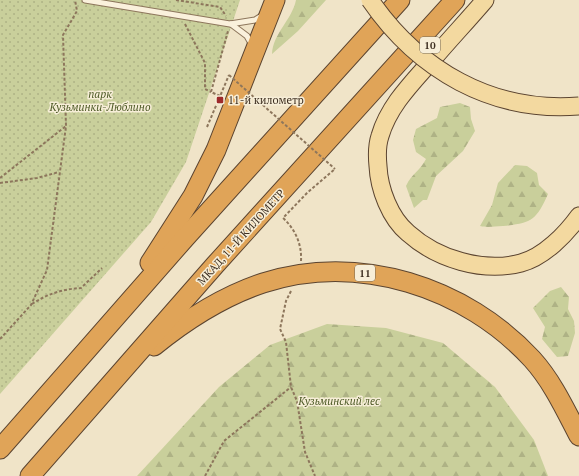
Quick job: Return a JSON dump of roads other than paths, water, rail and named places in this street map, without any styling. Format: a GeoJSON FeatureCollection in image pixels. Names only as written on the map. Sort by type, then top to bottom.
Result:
{"type":"FeatureCollection","features":[{"type":"Feature","properties":{"kind":"highway"},"geometry":{"type":"LineString","coordinates":[[357,47],[385,0]]}},
{"type":"Feature","properties":{"kind":"highway"},"geometry":{"type":"LineString","coordinates":[[0,449],[82,354],[400,0]]}},
{"type":"Feature","properties":{"kind":"highway","name":"МКАД, 11-Й КИЛОМЕТР"},"geometry":{"type":"LineString","coordinates":[[30,476],[112,380],[455,0]]}},
{"type":"Feature","properties":{"kind":"highway"},"geometry":{"type":"LineString","coordinates":[[82,354],[148,267],[193,196],[216,150],[274,2]]}},
{"type":"Feature","properties":{"kind":"highway","name":"11"},"geometry":{"type":"LineString","coordinates":[[112,380],[170,333],[226,298],[264,283],[300,274],[339,271],[378,274],[419,285],[461,303],[500,329],[532,359],[558,395],[579,436]]}},
{"type":"Feature","properties":{"kind":"main road"},"geometry":{"type":"LineString","coordinates":[[370,0],[386,24],[415,52],[443,73],[484,94],[523,104],[564,107],[579,106]]}},
{"type":"Feature","properties":{"kind":"main road","name":"10"},"geometry":{"type":"LineString","coordinates":[[376,87],[442,36],[482,0]]}},
{"type":"Feature","properties":{"kind":"main road"},"geometry":{"type":"LineString","coordinates":[[485,0],[400,97],[389,116],[380,136],[377,154],[378,178],[387,205],[407,233],[434,250],[463,263],[493,266],[522,263],[546,250],[568,231],[579,216]]}},
{"type":"Feature","properties":{"kind":"lane"},"geometry":{"type":"LineString","coordinates":[[85,0],[230,24],[255,20],[263,15],[274,2]]}},
{"type":"Feature","properties":{"kind":"lane"},"geometry":{"type":"LineString","coordinates":[[230,24],[247,36],[252,44],[253,56]]}},
{"type":"Feature","properties":{"kind":"place","name":"11-й километр"},"geometry":{"type":"Point","coordinates":[220,100]}},
{"type":"Feature","properties":{"kind":"park label","name":"парк Кузьминки-Люблино"},"geometry":{"type":"Point","coordinates":[100,100]}},
{"type":"Feature","properties":{"kind":"park label","name":"Кузьминский лес"},"geometry":{"type":"Point","coordinates":[339,401]}}]}
